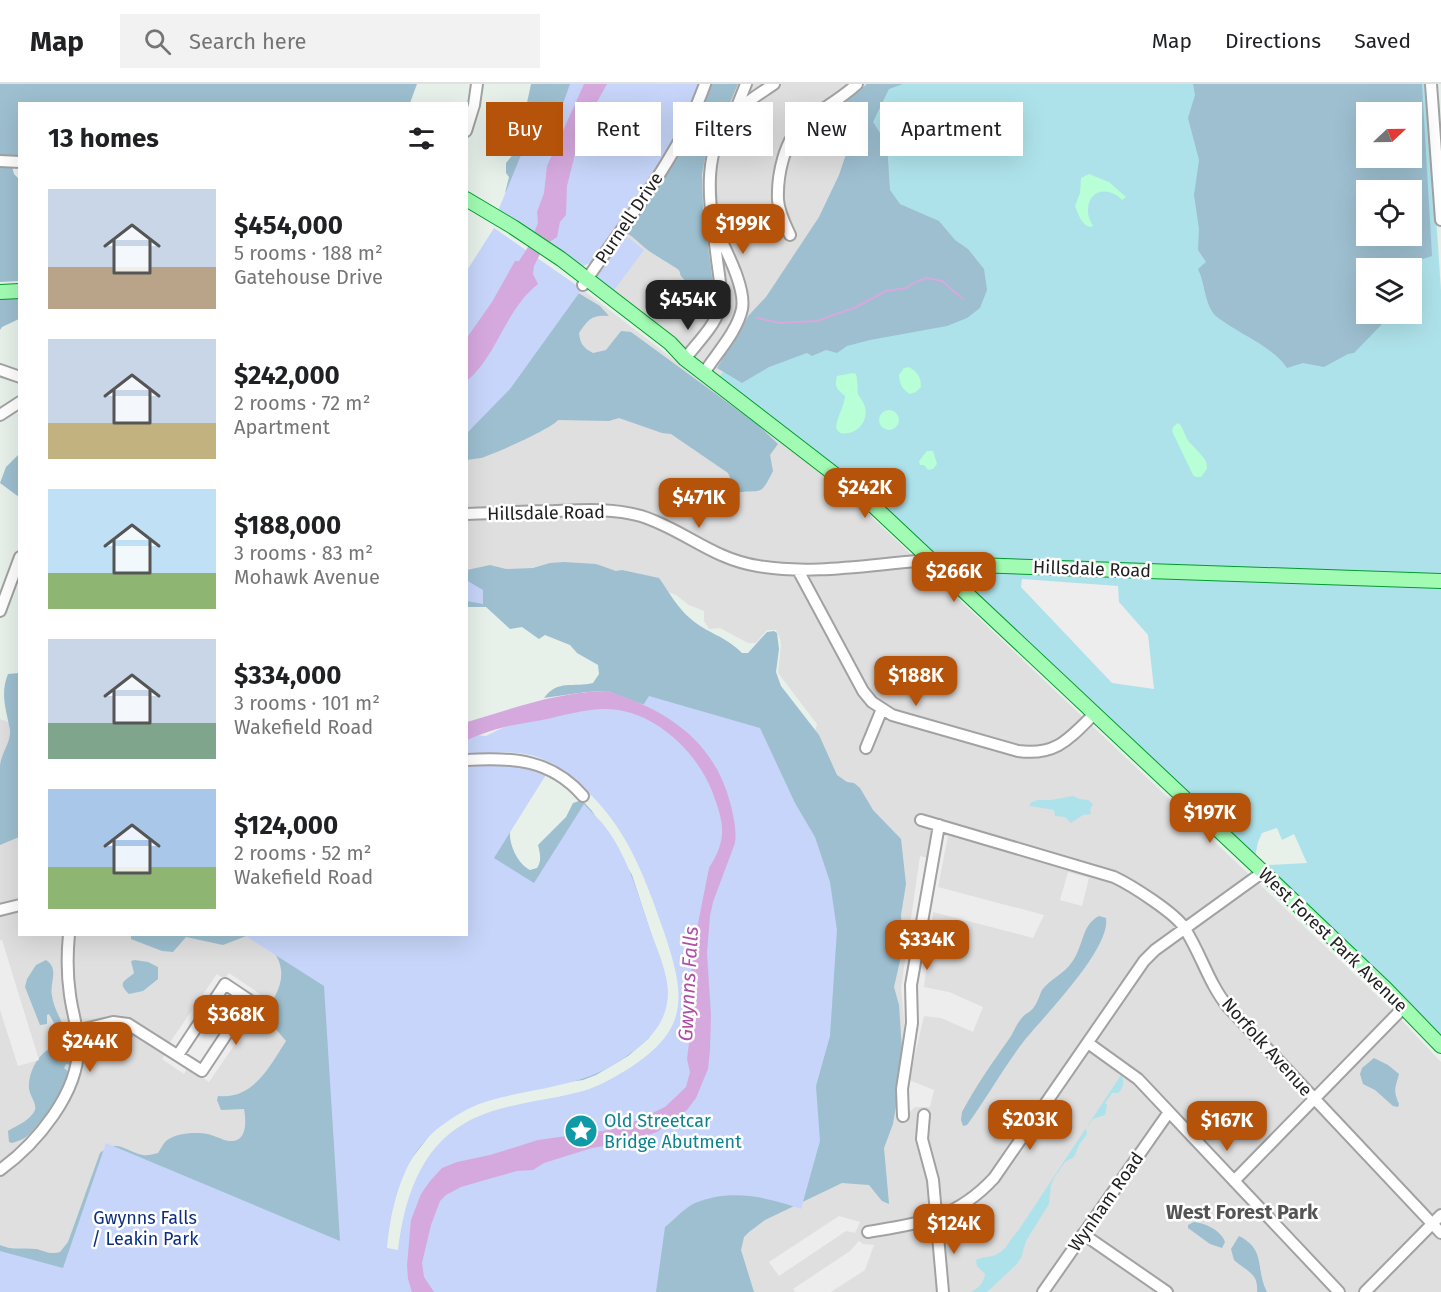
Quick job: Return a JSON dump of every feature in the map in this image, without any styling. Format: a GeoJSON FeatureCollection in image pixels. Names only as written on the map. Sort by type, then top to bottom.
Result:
{"type":"FeatureCollection","features":[{"type":"Feature","properties":{"kind":"main road"},"geometry":{"type":"LineString","coordinates":[[468,200],[511,231]]}},
{"type":"Feature","properties":{"kind":"main road"},"geometry":{"type":"LineString","coordinates":[[468,211],[511,231]]}},
{"type":"Feature","properties":{"kind":"main road","name":"West Forest Park Avenue"},"geometry":{"type":"LineString","coordinates":[[511,231],[585,282],[674,355],[685,358],[851,486],[1263,872],[1404,1007],[1441,1046]]}},
{"type":"Feature","properties":{"kind":"main road"},"geometry":{"type":"LineString","coordinates":[[0,285],[18,284]]}},
{"type":"Feature","properties":{"kind":"main road"},"geometry":{"type":"LineString","coordinates":[[0,292],[18,291]]}},
{"type":"Feature","properties":{"kind":"main road","name":"Hillsdale Road"},"geometry":{"type":"LineString","coordinates":[[933,561],[957,564],[1441,581]]}},
{"type":"Feature","properties":{"kind":"street"},"geometry":{"type":"LineString","coordinates":[[468,124],[477,84]]}},
{"type":"Feature","properties":{"kind":"street","name":"Purnell Drive"},"geometry":{"type":"LineString","coordinates":[[585,282],[672,153],[693,116],[705,84]]}},
{"type":"Feature","properties":{"kind":"street"},"geometry":{"type":"LineString","coordinates":[[739,102],[746,84]]}},
{"type":"Feature","properties":{"kind":"street"},"geometry":{"type":"LineString","coordinates":[[750,102],[774,84]]}},
{"type":"Feature","properties":{"kind":"street"},"geometry":{"type":"LineString","coordinates":[[790,235],[778,201],[782,169],[791,139],[803,123],[857,84]]}},
{"type":"Feature","properties":{"kind":"street"},"geometry":{"type":"LineString","coordinates":[[1431,84],[1438,143],[1441,220]]}},
{"type":"Feature","properties":{"kind":"street"},"geometry":{"type":"LineString","coordinates":[[685,358],[714,321],[720,306],[709,193],[713,156]]}},
{"type":"Feature","properties":{"kind":"street"},"geometry":{"type":"LineString","coordinates":[[0,161],[18,162]]}},
{"type":"Feature","properties":{"kind":"street"},"geometry":{"type":"LineString","coordinates":[[704,373],[730,334],[742,305],[737,280],[712,220]]}},
{"type":"Feature","properties":{"kind":"street"},"geometry":{"type":"LineString","coordinates":[[0,370],[18,376]]}},
{"type":"Feature","properties":{"kind":"street"},"geometry":{"type":"LineString","coordinates":[[0,415],[18,403]]}},
{"type":"Feature","properties":{"kind":"street","name":"Hillsdale Road"},"geometry":{"type":"LineString","coordinates":[[468,514],[590,509],[620,512],[657,522],[729,559],[757,566],[798,570],[933,561]]}},
{"type":"Feature","properties":{"kind":"street"},"geometry":{"type":"LineString","coordinates":[[0,611],[18,563]]}},
{"type":"Feature","properties":{"kind":"street"},"geometry":{"type":"LineString","coordinates":[[798,570],[856,681],[872,702],[892,715],[1018,751],[1041,752],[1060,745],[1094,714]]}},
{"type":"Feature","properties":{"kind":"street"},"geometry":{"type":"LineString","coordinates":[[0,579],[11,583]]}},
{"type":"Feature","properties":{"kind":"street"},"geometry":{"type":"LineString","coordinates":[[866,748],[882,709]]}},
{"type":"Feature","properties":{"kind":"street"},"geometry":{"type":"LineString","coordinates":[[468,760],[515,759],[532,763],[558,775],[583,796]]}},
{"type":"Feature","properties":{"kind":"street","name":"Norfolk Avenue"},"geometry":{"type":"LineString","coordinates":[[921,819],[1114,877],[1125,882],[1180,921],[1222,1000],[1441,1233]]}},
{"type":"Feature","properties":{"kind":"street"},"geometry":{"type":"LineString","coordinates":[[903,1116],[902,1089],[912,1023],[911,985],[939,825]]}},
{"type":"Feature","properties":{"kind":"street"},"geometry":{"type":"LineString","coordinates":[[868,1232],[936,1218],[969,1202],[994,1178],[1144,961],[1155,950],[1263,872]]}},
{"type":"Feature","properties":{"kind":"street"},"geometry":{"type":"LineString","coordinates":[[0,910],[18,906]]}},
{"type":"Feature","properties":{"kind":"street"},"geometry":{"type":"LineString","coordinates":[[0,1170],[36,1136],[59,1105],[76,1069],[78,1043],[67,970],[69,936]]}},
{"type":"Feature","properties":{"kind":"street"},"geometry":{"type":"LineString","coordinates":[[76,1031],[113,1022],[128,1024],[201,1071],[249,1000],[225,984],[178,1055]]}},
{"type":"Feature","properties":{"kind":"street"},"geometry":{"type":"LineString","coordinates":[[1234,1181],[1404,1007]]}},
{"type":"Feature","properties":{"kind":"street"},"geometry":{"type":"LineString","coordinates":[[1088,1043],[1138,1079],[1339,1292]]}},
{"type":"Feature","properties":{"kind":"street","name":"Wynham Road"},"geometry":{"type":"LineString","coordinates":[[1043,1292],[1169,1112]]}},
{"type":"Feature","properties":{"kind":"street"},"geometry":{"type":"LineString","coordinates":[[924,1115],[922,1139],[932,1170],[943,1292]]}},
{"type":"Feature","properties":{"kind":"street"},"geometry":{"type":"LineString","coordinates":[[1365,1292],[1441,1215]]}},
{"type":"Feature","properties":{"kind":"street"},"geometry":{"type":"LineString","coordinates":[[1083,1234],[1167,1292]]}},
{"type":"Feature","properties":{"kind":"shaded area"},"geometry":{"type":"Polygon","coordinates":[[[584,84],[607,84],[597,102],[576,102],[584,84]]]}},
{"type":"Feature","properties":{"kind":"shaded area"},"geometry":{"type":"Polygon","coordinates":[[[705,84],[872,84],[867,102],[785,102],[785,156],[851,156],[847,168],[805,251],[715,382],[587,279],[673,137],[673,156],[773,156],[773,102],[694,102],[705,84]]]}},
{"type":"Feature","properties":{"kind":"shaded area"},"geometry":{"type":"Polygon","coordinates":[[[872,84],[1427,84],[1441,290],[1441,1038],[1261,863],[1269,865],[1307,863],[1294,834],[1282,840],[1277,828],[1262,833],[1255,857],[873,496],[719,377],[805,251],[826,213],[846,156],[868,156],[868,102],[866,102],[872,84]]]}},
{"type":"Feature","properties":{"kind":"shaded area"},"geometry":{"type":"Polygon","coordinates":[[[575,104],[575,154],[567,186],[566,215],[560,222],[557,237],[544,246],[534,266],[533,274],[538,284],[517,306],[487,358],[468,380],[468,336],[492,302],[515,261],[519,261],[528,247],[538,223],[537,212],[544,193],[547,166],[552,156],[563,156],[563,131],[575,104]]]}},
{"type":"Feature","properties":{"kind":"shaded area"},"geometry":{"type":"Polygon","coordinates":[[[582,289],[840,487],[1389,1007],[1441,1062],[1441,1292],[656,1292],[768,1198],[801,1208],[795,803],[817,724],[778,673],[781,646],[776,630],[767,630],[756,643],[748,643],[720,628],[709,629],[704,621],[704,611],[689,605],[676,595],[596,567],[468,580],[468,431],[510,389],[582,289]]]}},
{"type":"Feature","properties":{"kind":"shaded area"},"geometry":{"type":"Polygon","coordinates":[[[1022,579],[1118,586],[1119,602],[1148,635],[1154,689],[1112,683],[1021,587],[1022,579]]]}},
{"type":"Feature","properties":{"kind":"shaded area","name":"Gwynns Falls"},"geometry":{"type":"Polygon","coordinates":[[[607,691],[629,699],[667,718],[684,730],[712,761],[730,802],[735,827],[735,843],[710,916],[707,953],[711,1015],[708,1069],[696,1098],[687,1110],[657,1132],[624,1143],[592,1148],[544,1163],[533,1170],[517,1171],[461,1187],[446,1195],[440,1201],[431,1225],[422,1263],[424,1277],[434,1292],[412,1292],[407,1265],[411,1220],[421,1194],[442,1168],[538,1140],[609,1130],[629,1124],[665,1107],[686,1087],[690,1072],[687,1059],[692,954],[709,868],[719,848],[722,830],[712,791],[695,760],[670,734],[655,724],[639,716],[605,709],[581,711],[502,728],[468,740],[468,722],[519,706],[588,692],[607,691]]]}},
{"type":"Feature","properties":{"kind":"shaded area"},"geometry":{"type":"Polygon","coordinates":[[[0,719],[18,726],[18,936],[246,936],[324,986],[340,1242],[106,1144],[63,1268],[0,1251],[0,719]]]}},
{"type":"Feature","properties":{"kind":"shaded area"},"geometry":{"type":"Polygon","coordinates":[[[1073,796],[1088,800],[1093,804],[1091,814],[1083,815],[1071,823],[1065,817],[1055,816],[1054,810],[1030,806],[1030,803],[1038,800],[1073,796]]]}},
{"type":"Feature","properties":{"kind":"shaded area"},"geometry":{"type":"Polygon","coordinates":[[[931,831],[948,836],[938,887],[1044,915],[1033,938],[933,912],[924,987],[949,992],[983,1007],[973,1032],[941,1018],[924,1016],[909,1080],[934,1090],[930,1107],[915,1107],[907,1114],[906,1040],[901,988],[920,856],[927,858],[931,831]]]}},
{"type":"Feature","properties":{"kind":"shaded area"},"geometry":{"type":"Polygon","coordinates":[[[1068,872],[1089,878],[1082,906],[1060,900],[1068,872]]]}},
{"type":"Feature","properties":{"kind":"shaded area"},"geometry":{"type":"Polygon","coordinates":[[[0,940],[2,940],[39,1060],[18,1066],[0,1010],[0,940]]]}},
{"type":"Feature","properties":{"kind":"shaded area"},"geometry":{"type":"Polygon","coordinates":[[[229,973],[260,994],[256,1000],[262,1005],[209,1082],[188,1067],[184,1074],[162,1059],[166,1053],[164,1051],[217,974],[224,979],[229,973]]]}},
{"type":"Feature","properties":{"kind":"shaded area"},"geometry":{"type":"Polygon","coordinates":[[[1121,1075],[1122,1087],[1118,1093],[1112,1093],[1105,1103],[1107,1105],[1105,1115],[1093,1119],[1086,1128],[1121,1075]]]}},
{"type":"Feature","properties":{"kind":"shaded area"},"geometry":{"type":"Polygon","coordinates":[[[1086,1128],[1087,1134],[1074,1157],[1065,1162],[1054,1178],[1049,1204],[1026,1241],[1021,1258],[987,1292],[971,1292],[981,1284],[985,1274],[977,1266],[976,1260],[996,1255],[1005,1248],[1086,1128]]]}},
{"type":"Feature","properties":{"kind":"shaded area"},"geometry":{"type":"Polygon","coordinates":[[[839,1216],[860,1222],[855,1233],[846,1231],[779,1276],[769,1262],[839,1216]]]}},
{"type":"Feature","properties":{"kind":"shaded area"},"geometry":{"type":"Polygon","coordinates":[[[859,1241],[863,1244],[874,1245],[865,1270],[831,1292],[795,1292],[793,1289],[850,1251],[859,1241]]]}},
{"type":"Feature","properties":{"kind":"green space"},"geometry":{"type":"Polygon","coordinates":[[[0,84],[417,84],[410,102],[18,102],[18,160],[0,159],[0,84]]]}},
{"type":"Feature","properties":{"kind":"green space"},"geometry":{"type":"Polygon","coordinates":[[[531,84],[588,84],[563,117],[563,102],[527,102],[531,84]]]}},
{"type":"Feature","properties":{"kind":"green space"},"geometry":{"type":"Polygon","coordinates":[[[570,84],[702,84],[694,102],[673,102],[673,145],[668,156],[593,261],[584,266],[576,264],[498,211],[521,156],[563,156],[563,104],[570,84]]]}},
{"type":"Feature","properties":{"kind":"green space"},"geometry":{"type":"Polygon","coordinates":[[[709,84],[738,84],[730,102],[699,102],[709,84]]]}},
{"type":"Feature","properties":{"kind":"green space"},"geometry":{"type":"Polygon","coordinates":[[[867,84],[903,84],[889,89],[883,102],[880,102],[880,108],[873,122],[880,133],[880,156],[888,156],[890,190],[900,204],[939,221],[955,240],[968,249],[984,269],[987,290],[980,308],[967,318],[947,326],[870,340],[847,346],[837,353],[826,350],[812,356],[807,353],[769,367],[742,383],[717,368],[749,315],[766,297],[819,217],[845,156],[868,156],[868,102],[845,102],[867,84]]]}},
{"type":"Feature","properties":{"kind":"green space"},"geometry":{"type":"Polygon","coordinates":[[[1193,84],[1422,84],[1432,256],[1422,259],[1356,258],[1356,324],[1382,324],[1354,353],[1324,367],[1303,363],[1287,368],[1274,354],[1213,313],[1198,269],[1206,262],[1198,250],[1199,229],[1194,195],[1199,160],[1188,118],[1195,95],[1193,84]]]}},
{"type":"Feature","properties":{"kind":"green space"},"geometry":{"type":"Polygon","coordinates":[[[673,147],[673,156],[706,156],[702,174],[703,208],[713,285],[700,291],[692,287],[681,276],[678,269],[648,251],[625,232],[673,147]]]}},
{"type":"Feature","properties":{"kind":"green space"},"geometry":{"type":"Polygon","coordinates":[[[512,156],[533,156],[505,193],[509,177],[506,173],[506,163],[512,156]]]}},
{"type":"Feature","properties":{"kind":"green space"},"geometry":{"type":"Polygon","coordinates":[[[0,162],[11,163],[14,174],[18,178],[18,281],[0,282],[0,162]]]}},
{"type":"Feature","properties":{"kind":"green space"},"geometry":{"type":"Polygon","coordinates":[[[494,228],[582,289],[510,389],[468,432],[468,269],[494,228]]]}},
{"type":"Feature","properties":{"kind":"green space"},"geometry":{"type":"Polygon","coordinates":[[[624,234],[644,250],[612,293],[599,283],[596,277],[624,234]]]}},
{"type":"Feature","properties":{"kind":"green space"},"geometry":{"type":"Polygon","coordinates":[[[545,273],[600,306],[609,316],[598,316],[585,324],[579,333],[584,347],[593,353],[606,350],[621,331],[631,332],[757,424],[778,444],[770,455],[773,471],[760,490],[737,493],[726,499],[723,495],[731,480],[728,473],[671,434],[619,418],[609,421],[558,420],[509,447],[481,458],[468,460],[468,380],[545,273]]]}},
{"type":"Feature","properties":{"kind":"green space"},"geometry":{"type":"Polygon","coordinates":[[[18,295],[18,319],[0,330],[0,297],[18,295]]]}},
{"type":"Feature","properties":{"kind":"green space"},"geometry":{"type":"Polygon","coordinates":[[[18,455],[18,496],[0,483],[6,467],[18,455]]]}},
{"type":"Feature","properties":{"kind":"green space"},"geometry":{"type":"Polygon","coordinates":[[[550,563],[596,564],[616,571],[622,570],[659,578],[686,615],[729,642],[742,653],[748,653],[767,632],[777,633],[779,649],[776,672],[781,686],[819,735],[837,775],[860,788],[873,810],[901,839],[906,884],[901,915],[903,948],[894,987],[899,1005],[903,1065],[893,1124],[884,1148],[889,1204],[882,1201],[869,1185],[842,1183],[765,1220],[744,1237],[741,1250],[754,1292],[434,1292],[696,1098],[652,708],[607,691],[544,698],[560,686],[593,683],[599,674],[598,665],[577,653],[570,645],[545,635],[539,639],[522,627],[510,629],[486,607],[468,607],[468,570],[490,565],[506,569],[533,568],[550,563]]]}},
{"type":"Feature","properties":{"kind":"green space"},"geometry":{"type":"Polygon","coordinates":[[[468,581],[483,590],[483,604],[468,601],[468,581]]]}},
{"type":"Feature","properties":{"kind":"green space"},"geometry":{"type":"Polygon","coordinates":[[[18,673],[18,837],[0,845],[0,766],[10,735],[4,701],[4,688],[8,674],[18,673]]]}},
{"type":"Feature","properties":{"kind":"green space","name":"Gwynns Falls / Leakin Park"},"geometry":{"type":"Polygon","coordinates":[[[649,696],[760,728],[795,803],[815,837],[830,882],[837,930],[830,1036],[816,1086],[820,1141],[801,1209],[762,1198],[735,1195],[708,1198],[691,1205],[665,1227],[656,1292],[0,1292],[0,1251],[63,1268],[106,1143],[340,1241],[324,986],[246,936],[468,936],[468,765],[496,761],[549,770],[494,858],[534,883],[584,804],[603,824],[626,863],[664,970],[668,992],[666,1008],[664,1016],[652,1035],[612,1066],[572,1082],[479,1104],[457,1115],[437,1129],[415,1154],[400,1184],[387,1248],[398,1250],[405,1213],[416,1178],[436,1147],[449,1134],[465,1123],[491,1112],[596,1086],[628,1069],[648,1054],[663,1040],[673,1025],[678,1009],[678,992],[676,974],[664,932],[644,878],[627,843],[593,797],[550,762],[522,753],[506,752],[468,756],[468,738],[476,735],[486,736],[504,727],[588,706],[640,710],[649,696]]]}},
{"type":"Feature","properties":{"kind":"green space","name":"Gwynns Falls / Leakin Park"},"geometry":{"type":"Polygon","coordinates":[[[468,769],[515,808],[510,829],[511,843],[518,859],[530,870],[537,868],[540,863],[538,845],[566,817],[573,803],[582,800],[592,811],[632,875],[666,979],[666,1000],[649,1038],[628,1056],[596,1075],[583,1080],[531,1087],[469,1105],[432,1132],[403,1170],[383,1244],[0,1292],[0,1245],[50,1253],[60,1252],[68,1242],[100,1153],[106,1149],[117,1146],[147,1155],[158,1153],[166,1141],[180,1135],[207,1134],[235,1141],[243,1135],[244,1109],[221,1110],[217,1100],[218,1096],[241,1093],[251,1087],[267,1070],[286,1041],[268,1020],[258,1017],[276,995],[281,972],[279,961],[273,951],[263,942],[251,936],[468,936],[468,769]]]}},
{"type":"Feature","properties":{"kind":"green space"},"geometry":{"type":"Polygon","coordinates":[[[1099,916],[1106,918],[1105,931],[1087,964],[1060,1000],[1024,1041],[967,1125],[963,1126],[962,1112],[984,1075],[1019,1021],[1033,1009],[1042,990],[1072,962],[1086,930],[1099,916]]]}},
{"type":"Feature","properties":{"kind":"green space"},"geometry":{"type":"Polygon","coordinates":[[[131,936],[246,936],[223,945],[186,937],[173,952],[162,951],[131,939],[131,936]]]}},
{"type":"Feature","properties":{"kind":"green space"},"geometry":{"type":"Polygon","coordinates":[[[46,960],[53,972],[51,991],[62,1023],[58,1026],[49,1014],[47,1024],[40,1025],[25,987],[36,965],[46,960]]]}},
{"type":"Feature","properties":{"kind":"green space"},"geometry":{"type":"Polygon","coordinates":[[[131,961],[148,962],[158,967],[158,979],[143,991],[129,994],[123,987],[123,982],[134,973],[131,961]]]}},
{"type":"Feature","properties":{"kind":"green space"},"geometry":{"type":"Polygon","coordinates":[[[125,1033],[133,1037],[118,1043],[109,1050],[100,1051],[105,1040],[125,1033]]]}},
{"type":"Feature","properties":{"kind":"green space"},"geometry":{"type":"Polygon","coordinates":[[[51,1048],[72,1057],[71,1065],[66,1064],[64,1068],[69,1072],[63,1088],[32,1132],[21,1140],[9,1142],[8,1131],[27,1120],[35,1110],[29,1091],[30,1076],[38,1059],[51,1048]]]}},
{"type":"Feature","properties":{"kind":"green space"},"geometry":{"type":"Polygon","coordinates":[[[1374,1058],[1399,1074],[1395,1089],[1398,1107],[1393,1106],[1375,1090],[1363,1084],[1360,1074],[1362,1068],[1374,1058]]]}},
{"type":"Feature","properties":{"kind":"green space"},"geometry":{"type":"Polygon","coordinates":[[[1194,1222],[1217,1231],[1225,1242],[1222,1248],[1210,1244],[1188,1228],[1188,1225],[1194,1222]]]}},
{"type":"Feature","properties":{"kind":"green space"},"geometry":{"type":"Polygon","coordinates":[[[1239,1236],[1254,1248],[1257,1254],[1267,1292],[1257,1292],[1254,1276],[1234,1260],[1231,1249],[1239,1236]]]}},
{"type":"Feature","properties":{"kind":"sand"},"geometry":{"type":"Polygon","coordinates":[[[1089,174],[1109,182],[1126,197],[1122,200],[1111,193],[1095,194],[1091,198],[1088,212],[1093,226],[1091,227],[1083,222],[1075,206],[1080,193],[1081,178],[1089,174]]]}},
{"type":"Feature","properties":{"kind":"sand"},"geometry":{"type":"Polygon","coordinates":[[[909,367],[918,375],[921,387],[910,394],[902,386],[899,375],[904,368],[909,367]]]}},
{"type":"Feature","properties":{"kind":"sand"},"geometry":{"type":"Polygon","coordinates":[[[856,374],[858,394],[865,407],[865,418],[856,430],[840,433],[836,428],[845,396],[837,388],[836,380],[837,376],[856,374]]]}},
{"type":"Feature","properties":{"kind":"sand"},"geometry":{"type":"Polygon","coordinates":[[[889,410],[896,413],[899,420],[896,427],[889,430],[882,427],[879,420],[882,413],[889,410]]]}},
{"type":"Feature","properties":{"kind":"sand"},"geometry":{"type":"Polygon","coordinates":[[[1178,423],[1188,441],[1206,461],[1207,469],[1201,477],[1193,475],[1172,431],[1178,423]]]}},
{"type":"Feature","properties":{"kind":"sand"},"geometry":{"type":"Polygon","coordinates":[[[927,451],[933,451],[937,464],[933,469],[928,470],[924,465],[920,465],[919,461],[927,451]]]}},
{"type":"Feature","properties":{"kind":"waterway"},"geometry":{"type":"LineString","coordinates":[[757,318],[780,323],[817,321],[856,307],[886,291],[906,288],[927,278],[942,281],[963,299]]}},
{"type":"Feature","properties":{"kind":"place","name":"Old Streetcar Bridge Abutment"},"geometry":{"type":"Point","coordinates":[581,1131]}},
{"type":"Feature","properties":{"kind":"district","name":"West Forest Park"},"geometry":{"type":"Point","coordinates":[1242,1212]}}]}
